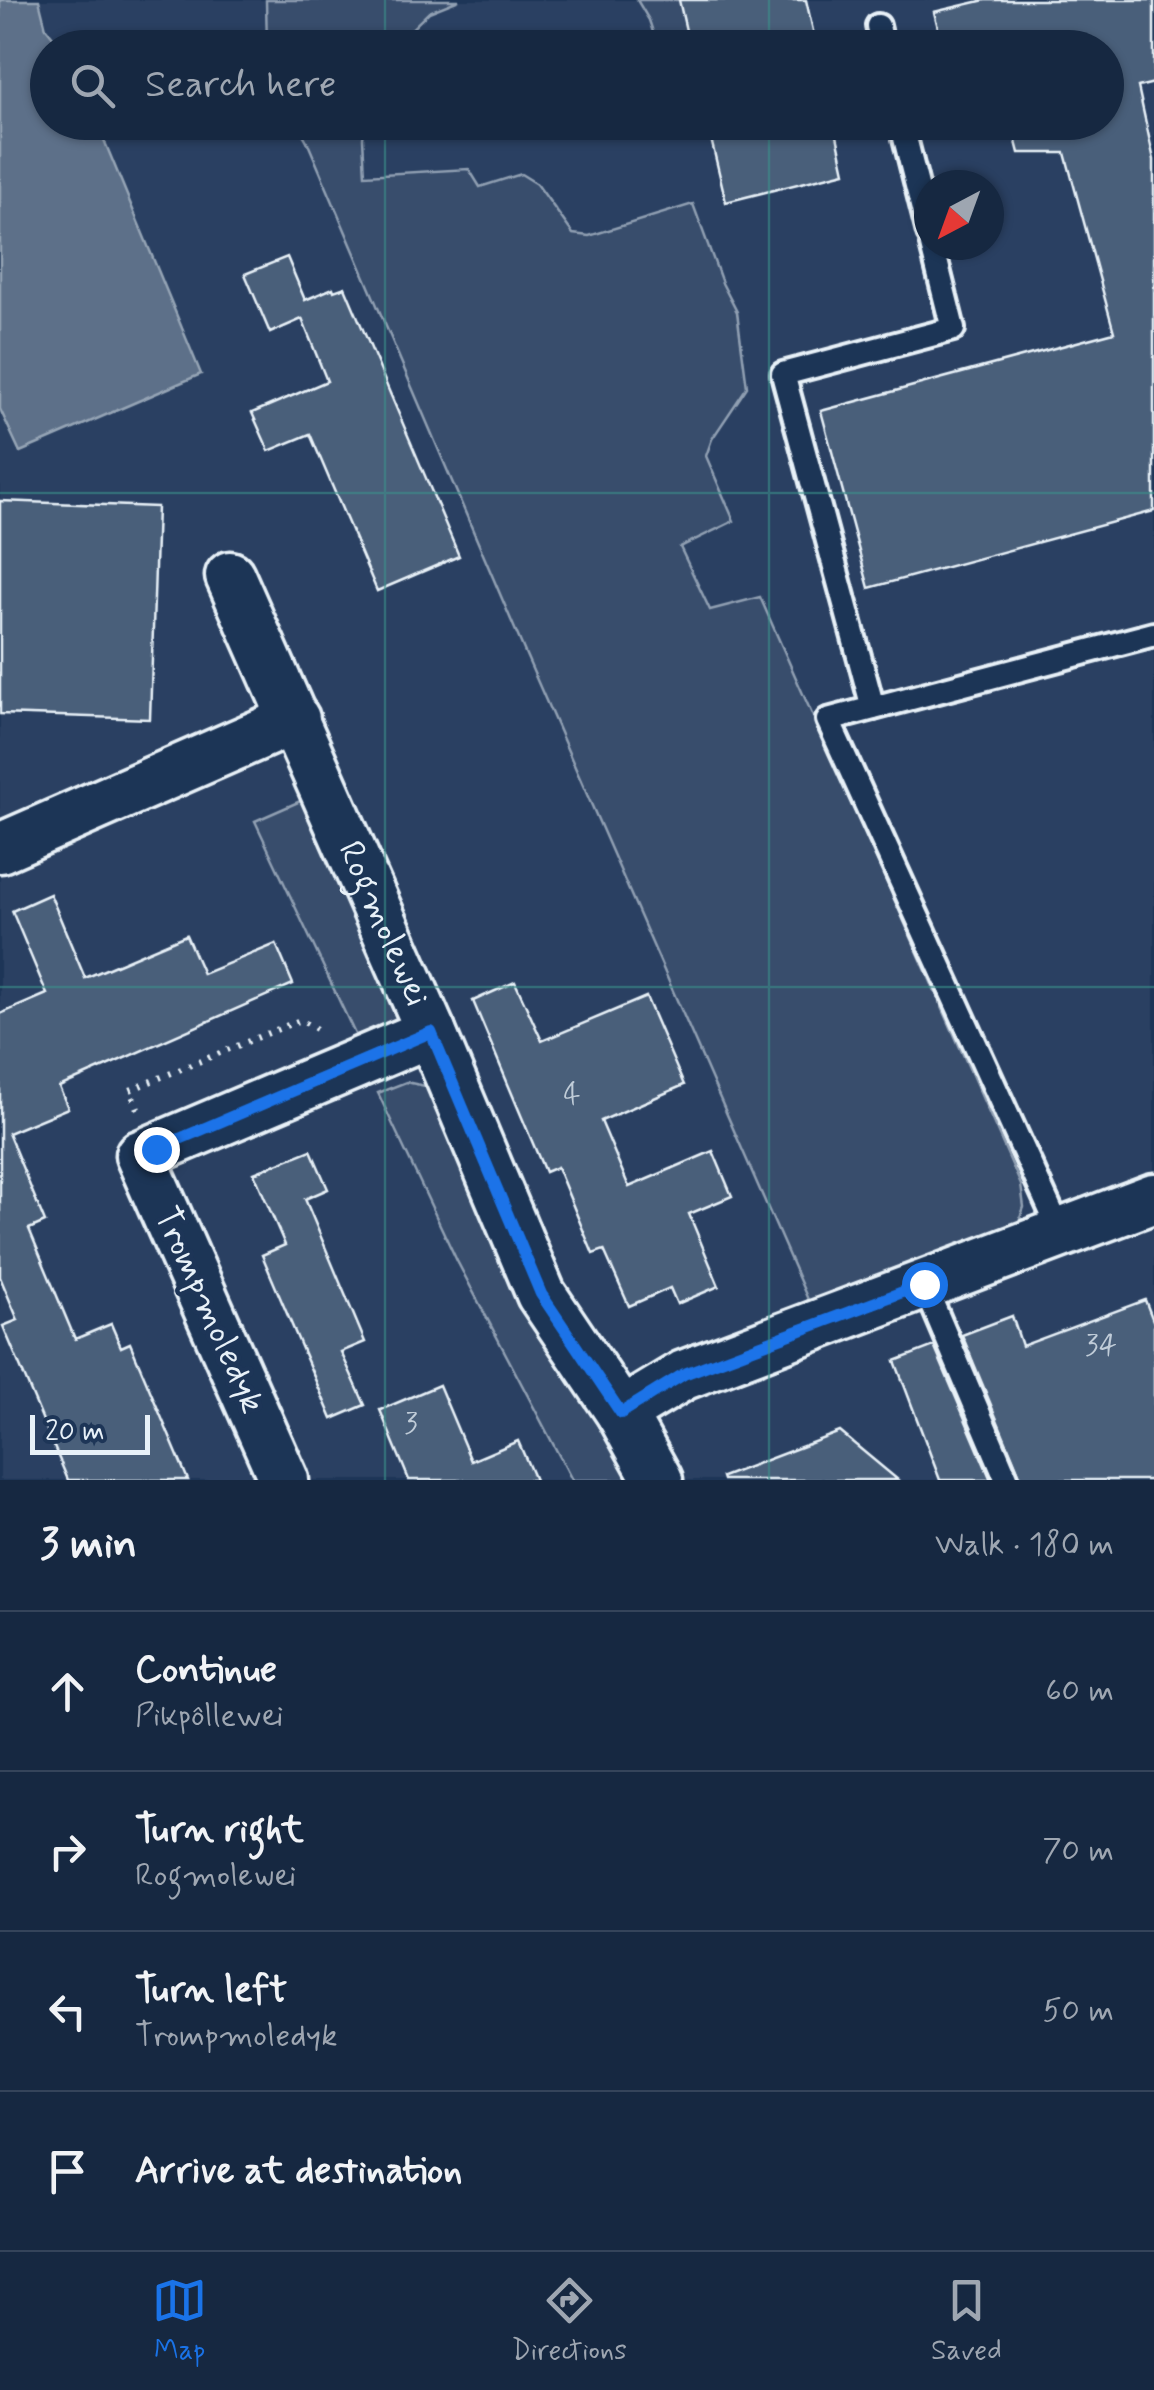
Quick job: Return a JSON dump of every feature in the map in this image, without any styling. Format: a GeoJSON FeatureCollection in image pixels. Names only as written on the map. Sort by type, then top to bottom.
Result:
{"type":"FeatureCollection","features":[{"type":"Feature","properties":{"kind":"street","name":"Rogmolewei"},"geometry":{"type":"LineString","coordinates":[[230,576],[431,1032],[541,1294],[621,1413],[658,1480]]}},
{"type":"Feature","properties":{"kind":"street"},"geometry":{"type":"LineString","coordinates":[[0,848],[295,719]]}},
{"type":"Feature","properties":{"kind":"street"},"geometry":{"type":"LineString","coordinates":[[156,1149],[431,1032]]}},
{"type":"Feature","properties":{"kind":"street","name":"Trompmoledyk"},"geometry":{"type":"LineString","coordinates":[[156,1149],[140,1155],[284,1480]]}},
{"type":"Feature","properties":{"kind":"street"},"geometry":{"type":"LineString","coordinates":[[621,1413],[684,1374],[1154,1198]]}},
{"type":"Feature","properties":{"kind":"lane"},"geometry":{"type":"LineString","coordinates":[[906,140],[914,171]]}},
{"type":"Feature","properties":{"kind":"lane"},"geometry":{"type":"LineString","coordinates":[[873,708],[783,374],[953,329],[936,260]]}},
{"type":"Feature","properties":{"kind":"lane"},"geometry":{"type":"LineString","coordinates":[[1061,1233],[828,720],[1154,634]]}},
{"type":"Feature","properties":{"kind":"lane"},"geometry":{"type":"LineString","coordinates":[[924,1284],[1006,1480]]}},
{"type":"Feature","properties":{"kind":"path"},"geometry":{"type":"LineString","coordinates":[[156,1149],[130,1090],[300,1020],[370,1058]]}},
{"type":"Feature","properties":{"kind":"shaded area"},"geometry":{"type":"Polygon","coordinates":[[[0,0],[1154,0],[1154,1480],[0,1480],[0,0]]]}},
{"type":"Feature","properties":{"kind":"shaded area"},"geometry":{"type":"Polygon","coordinates":[[[0,0],[39,0],[48,30],[30,30],[30,140],[104,140],[201,374],[20,452],[0,409],[0,0]]]}},
{"type":"Feature","properties":{"kind":"shaded area"},"geometry":{"type":"Polygon","coordinates":[[[266,0],[459,0],[429,12],[410,30],[267,30],[266,0]]]}},
{"type":"Feature","properties":{"kind":"shaded area"},"geometry":{"type":"Polygon","coordinates":[[[637,0],[743,0],[753,30],[652,30],[637,0]]]}},
{"type":"Feature","properties":{"kind":"shaded area"},"geometry":{"type":"Polygon","coordinates":[[[363,140],[365,175],[469,169],[480,187],[521,174],[537,184],[573,234],[589,236],[693,204],[737,312],[747,387],[712,439],[706,456],[734,521],[680,547],[710,610],[760,597],[1021,1185],[1024,1207],[1018,1224],[809,1302],[307,141],[363,140]]]}},
{"type":"Feature","properties":{"kind":"shaded area"},"geometry":{"type":"Polygon","coordinates":[[[305,799],[399,1012],[392,1029],[361,1047],[255,821],[305,799]]]}},
{"type":"Feature","properties":{"kind":"shaded area"},"geometry":{"type":"Polygon","coordinates":[[[406,1082],[430,1087],[640,1480],[572,1480],[457,1261],[378,1093],[406,1082]]]}},
{"type":"Feature","properties":{"kind":"building"},"geometry":{"type":"Polygon","coordinates":[[[679,0],[806,0],[813,30],[686,30],[679,0]]]}},
{"type":"Feature","properties":{"kind":"building"},"geometry":{"type":"Polygon","coordinates":[[[985,0],[1154,0],[1154,83],[1138,87],[1154,160],[1154,511],[869,588],[821,411],[1114,332],[1065,153],[1019,153],[1016,140],[1124,140],[1124,30],[938,30],[934,12],[985,0]]]}},
{"type":"Feature","properties":{"kind":"building"},"geometry":{"type":"Polygon","coordinates":[[[711,140],[838,140],[845,172],[726,202],[711,140]]]}},
{"type":"Feature","properties":{"kind":"building"},"geometry":{"type":"Polygon","coordinates":[[[287,257],[305,300],[345,287],[459,556],[377,591],[310,434],[269,451],[252,413],[327,381],[302,319],[270,333],[245,274],[287,257]]]}},
{"type":"Feature","properties":{"kind":"building"},"geometry":{"type":"Polygon","coordinates":[[[0,501],[157,507],[150,719],[0,714],[0,501]]]}},
{"type":"Feature","properties":{"kind":"building"},"geometry":{"type":"Polygon","coordinates":[[[50,894],[85,978],[186,935],[203,974],[276,944],[293,984],[59,1087],[68,1108],[8,1133],[45,1222],[29,1229],[75,1339],[111,1324],[121,1347],[130,1343],[188,1480],[68,1480],[3,1326],[18,1320],[0,1277],[0,1014],[47,994],[12,911],[50,894]]]}},
{"type":"Feature","properties":{"kind":"building"},"geometry":{"type":"Polygon","coordinates":[[[515,982],[542,1041],[646,997],[684,1085],[601,1121],[629,1187],[713,1151],[732,1196],[689,1214],[719,1286],[677,1304],[670,1288],[629,1306],[604,1250],[593,1254],[557,1167],[545,1172],[473,1001],[515,982]]]}},
{"type":"Feature","properties":{"kind":"building"},"geometry":{"type":"Polygon","coordinates":[[[311,1150],[328,1189],[305,1199],[365,1342],[341,1352],[365,1405],[332,1419],[262,1255],[285,1245],[254,1173],[311,1150]]]}},
{"type":"Feature","properties":{"kind":"building"},"geometry":{"type":"Polygon","coordinates":[[[1145,1300],[1154,1323],[1154,1480],[1022,1480],[962,1335],[1012,1316],[1022,1346],[1145,1300]]]}},
{"type":"Feature","properties":{"kind":"building"},"geometry":{"type":"Polygon","coordinates":[[[934,1346],[991,1480],[940,1480],[895,1361],[934,1346]]]}},
{"type":"Feature","properties":{"kind":"building"},"geometry":{"type":"Polygon","coordinates":[[[439,1385],[471,1461],[518,1441],[535,1480],[409,1480],[380,1410],[439,1385]]]}},
{"type":"Feature","properties":{"kind":"building"},"geometry":{"type":"Polygon","coordinates":[[[840,1432],[898,1480],[723,1480],[722,1477],[840,1432]]]}},
{"type":"Feature","properties":{"kind":"route"},"geometry":{"type":"LineString","coordinates":[[156,1149],[431,1032],[541,1294],[621,1413],[684,1374],[924,1284]]}}]}
